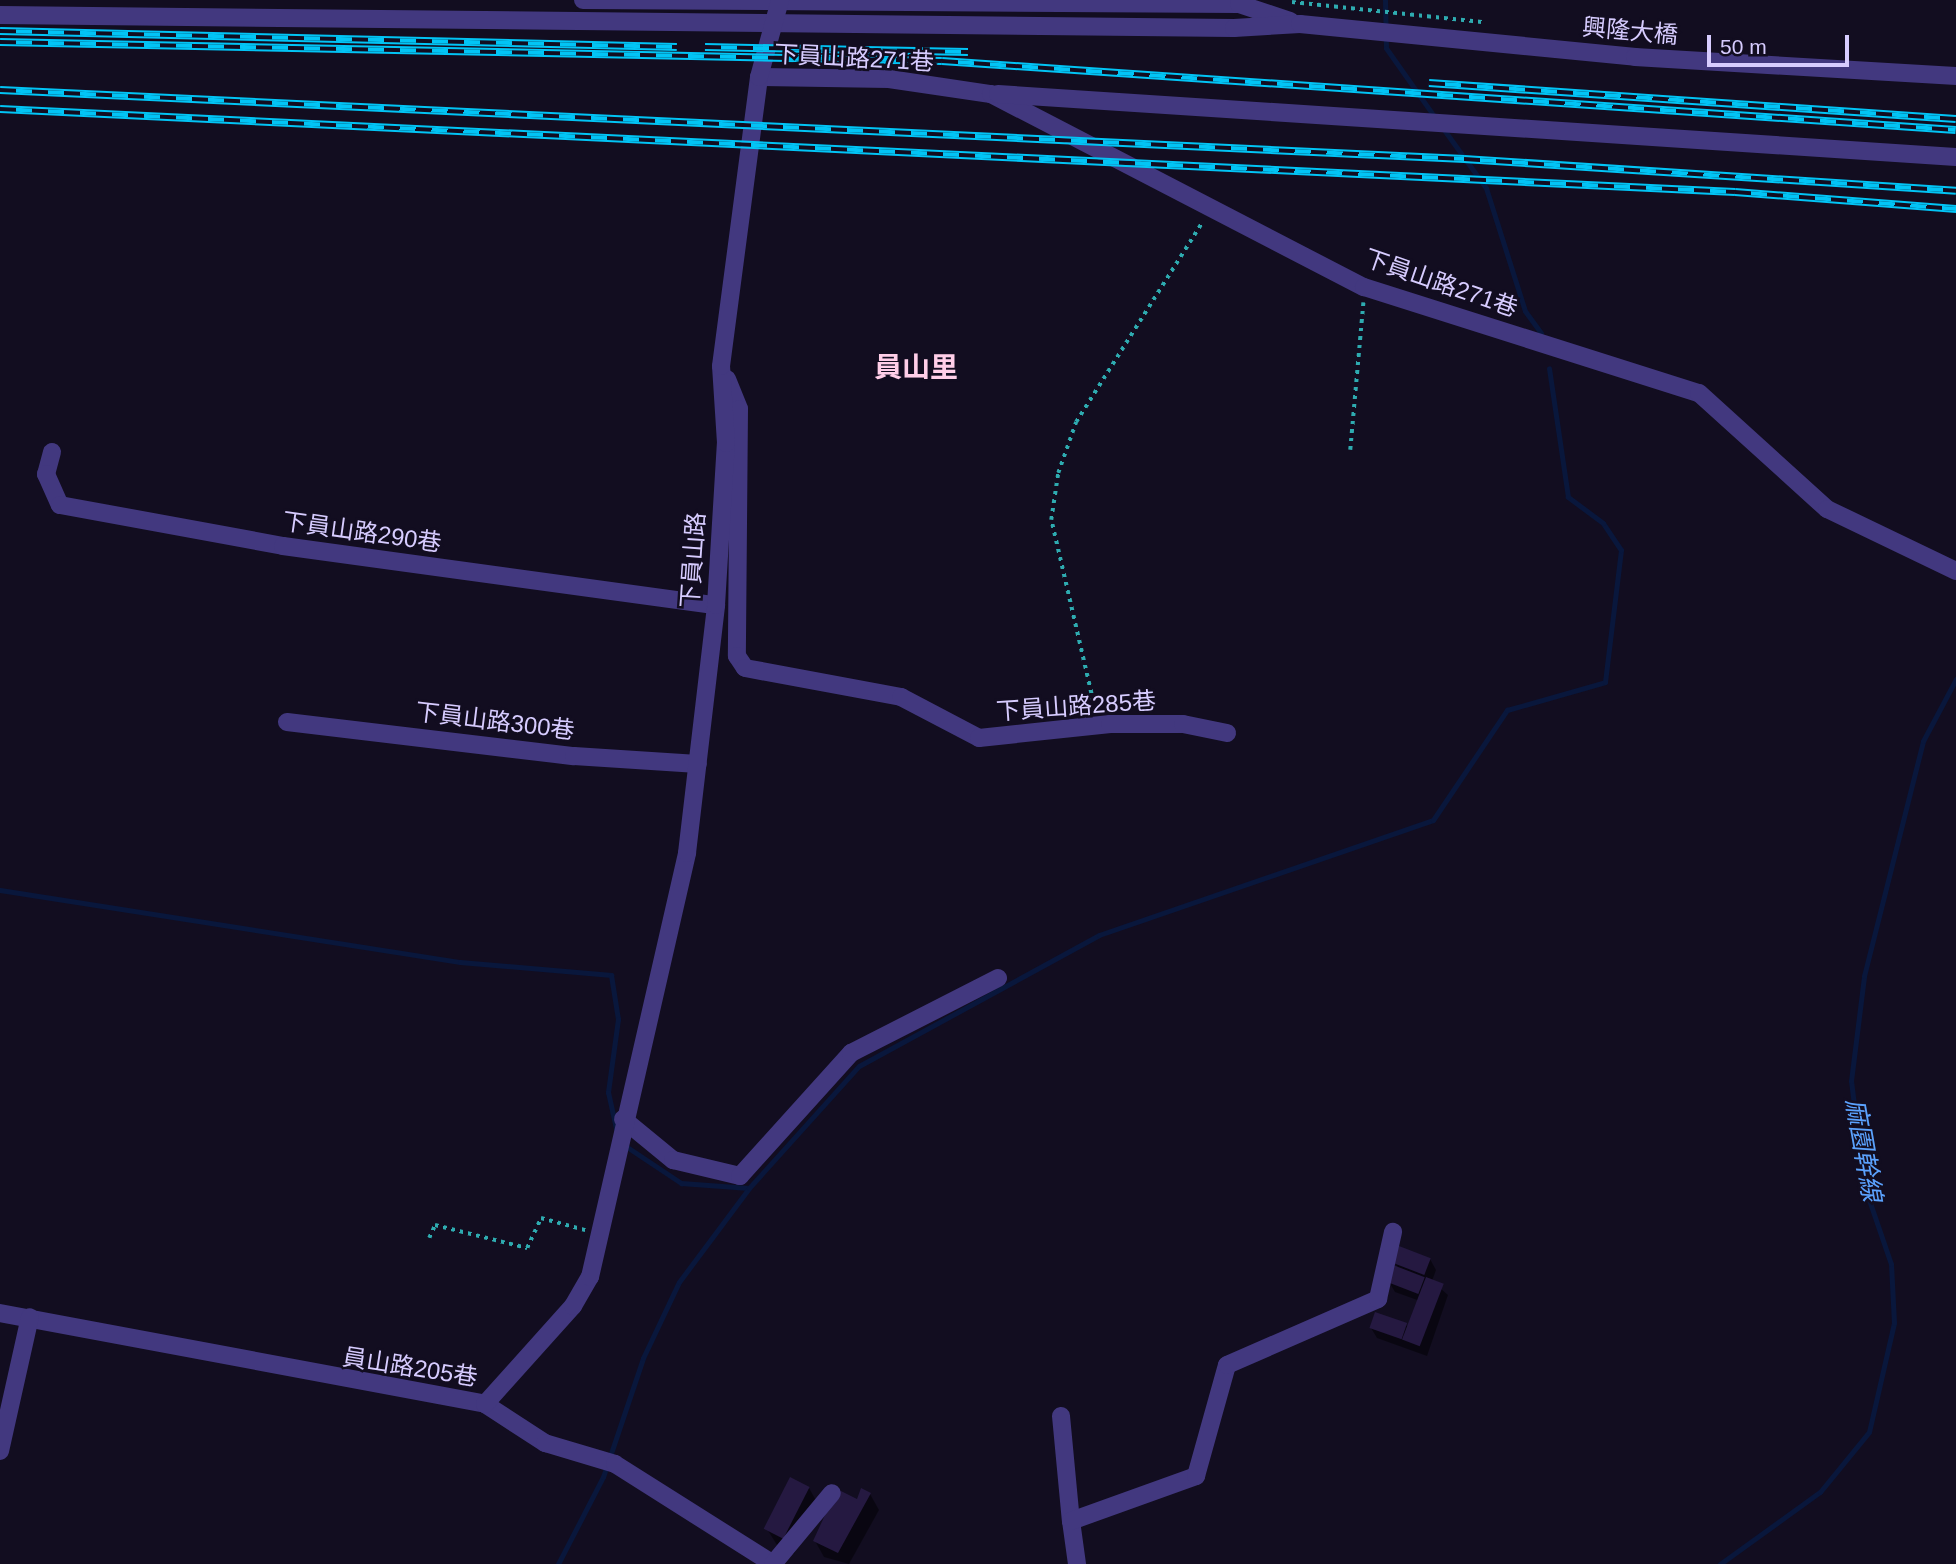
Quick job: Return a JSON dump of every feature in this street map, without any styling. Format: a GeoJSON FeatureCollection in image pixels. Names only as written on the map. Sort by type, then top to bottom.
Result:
{"type":"FeatureCollection","features":[{"type":"Feature","properties":{"kind":"street"},"geometry":{"type":"LineString","coordinates":[[583,0],[1240,4],[1300,24]]}},
{"type":"Feature","properties":{"kind":"street","name":"下員山路"},"geometry":{"type":"LineString","coordinates":[[485,1404],[582,1295],[599,1236],[623,1119],[687,853],[716,605],[726,443],[721,366],[759,77],[777,23],[780,2]]}},
{"type":"Feature","properties":{"kind":"street"},"geometry":{"type":"LineString","coordinates":[[0,15],[777,23],[1300,24]]}},
{"type":"Feature","properties":{"kind":"street","name":"興隆大橋"},"geometry":{"type":"LineString","coordinates":[[1300,24],[1648,58],[1956,76]]}},
{"type":"Feature","properties":{"kind":"street","name":"下員山路271巷"},"geometry":{"type":"LineString","coordinates":[[759,77],[889,79],[992,94],[1364,287],[1699,393],[1827,509],[1956,570]]}},
{"type":"Feature","properties":{"kind":"street"},"geometry":{"type":"LineString","coordinates":[[992,94],[1956,157]]}},
{"type":"Feature","properties":{"kind":"street","name":"下員山路285巷"},"geometry":{"type":"LineString","coordinates":[[721,366],[739,409],[737,656],[745,668],[901,697],[979,737],[1097,726],[1183,724],[1227,733]]}},
{"type":"Feature","properties":{"kind":"street","name":"下員山路290巷"},"geometry":{"type":"LineString","coordinates":[[52,452],[46,474],[60,505],[284,546],[716,605]]}},
{"type":"Feature","properties":{"kind":"street","name":"下員山路300巷"},"geometry":{"type":"LineString","coordinates":[[287,722],[698,764]]}},
{"type":"Feature","properties":{"kind":"street"},"geometry":{"type":"LineString","coordinates":[[623,1119],[673,1160],[740,1176],[852,1053],[998,978]]}},
{"type":"Feature","properties":{"kind":"street"},"geometry":{"type":"LineString","coordinates":[[1071,1521],[1196,1476],[1227,1365],[1378,1299],[1393,1232]]}},
{"type":"Feature","properties":{"kind":"street","name":"員山路205巷"},"geometry":{"type":"LineString","coordinates":[[0,1313],[341,1381],[485,1404],[545,1443],[594,1455],[615,1464],[773,1564]]}},
{"type":"Feature","properties":{"kind":"street"},"geometry":{"type":"LineString","coordinates":[[0,1451],[30,1317]]}},
{"type":"Feature","properties":{"kind":"street"},"geometry":{"type":"LineString","coordinates":[[1061,1416],[1077,1564]]}},
{"type":"Feature","properties":{"kind":"street"},"geometry":{"type":"LineString","coordinates":[[773,1564],[832,1493]]}},
{"type":"Feature","properties":{"kind":"path"},"geometry":{"type":"LineString","coordinates":[[1303,2],[1492,23]]}},
{"type":"Feature","properties":{"kind":"path"},"geometry":{"type":"LineString","coordinates":[[1097,726],[1051,520],[1058,472],[1076,422],[1211,208]]}},
{"type":"Feature","properties":{"kind":"path"},"geometry":{"type":"LineString","coordinates":[[1350,450],[1364,287]]}},
{"type":"Feature","properties":{"kind":"path"},"geometry":{"type":"LineString","coordinates":[[429,1238],[435,1225],[527,1248],[541,1217],[553,1216],[599,1236]]}},
{"type":"Feature","properties":{"kind":"building"},"geometry":{"type":"Polygon","coordinates":[[[1399,1246],[1431,1258],[1424,1275],[1393,1263],[1399,1246]]]}},
{"type":"Feature","properties":{"kind":"building"},"geometry":{"type":"Polygon","coordinates":[[[1393,1265],[1425,1277],[1418,1294],[1387,1282],[1393,1265]]]}},
{"type":"Feature","properties":{"kind":"building"},"geometry":{"type":"Polygon","coordinates":[[[1426,1277],[1444,1284],[1420,1346],[1402,1340],[1426,1277]]]}},
{"type":"Feature","properties":{"kind":"building"},"geometry":{"type":"Polygon","coordinates":[[[1375,1312],[1407,1323],[1402,1339],[1369,1328],[1375,1312]]]}},
{"type":"Feature","properties":{"kind":"building"},"geometry":{"type":"Polygon","coordinates":[[[790,1477],[810,1487],[783,1539],[764,1529],[790,1477]]]}},
{"type":"Feature","properties":{"kind":"building"},"geometry":{"type":"Polygon","coordinates":[[[861,1488],[871,1493],[838,1553],[813,1541],[837,1489],[857,1499],[861,1488]]]}},
{"type":"Feature","properties":{"kind":"waterway"},"geometry":{"type":"LineString","coordinates":[[1385,0],[1386,48],[1436,119]]}},
{"type":"Feature","properties":{"kind":"waterway"},"geometry":{"type":"LineString","coordinates":[[1442,127],[1486,188],[1525,311],[1541,333]]}},
{"type":"Feature","properties":{"kind":"waterway"},"geometry":{"type":"LineString","coordinates":[[558,1564],[603,1477],[643,1358],[679,1282],[749,1188],[859,1066],[1099,935],[1433,820],[1507,710],[1605,682],[1621,550],[1603,523],[1568,497],[1549,368]]}},
{"type":"Feature","properties":{"kind":"waterway","name":"麻園幹線"},"geometry":{"type":"LineString","coordinates":[[1720,1564],[1820,1492],[1869,1432],[1894,1323],[1891,1264],[1864,1185],[1851,1081],[1864,976],[1923,741],[1956,679]]}},
{"type":"Feature","properties":{"kind":"waterway"},"geometry":{"type":"LineString","coordinates":[[0,890],[460,962],[611,975],[618,1019],[608,1092],[617,1133]]}},
{"type":"Feature","properties":{"kind":"waterway"},"geometry":{"type":"LineString","coordinates":[[624,1145],[681,1183],[749,1188]]}},
{"type":"Feature","properties":{"kind":"railway"},"geometry":{"type":"LineString","coordinates":[[0,31],[677,47]]}},
{"type":"Feature","properties":{"kind":"railway"},"geometry":{"type":"LineString","coordinates":[[0,42],[942,61],[1956,130]]}},
{"type":"Feature","properties":{"kind":"railway"},"geometry":{"type":"LineString","coordinates":[[705,47],[968,52]]}},
{"type":"Feature","properties":{"kind":"railway"},"geometry":{"type":"LineString","coordinates":[[1429,83],[1956,119]]}},
{"type":"Feature","properties":{"kind":"railway"},"geometry":{"type":"LineString","coordinates":[[0,90],[1464,159],[1956,191]]}},
{"type":"Feature","properties":{"kind":"railway"},"geometry":{"type":"LineString","coordinates":[[0,109],[1735,192],[1956,209]]}},
{"type":"Feature","properties":{"kind":"district","name":"員山里"},"geometry":{"type":"Point","coordinates":[916,368]}}]}
